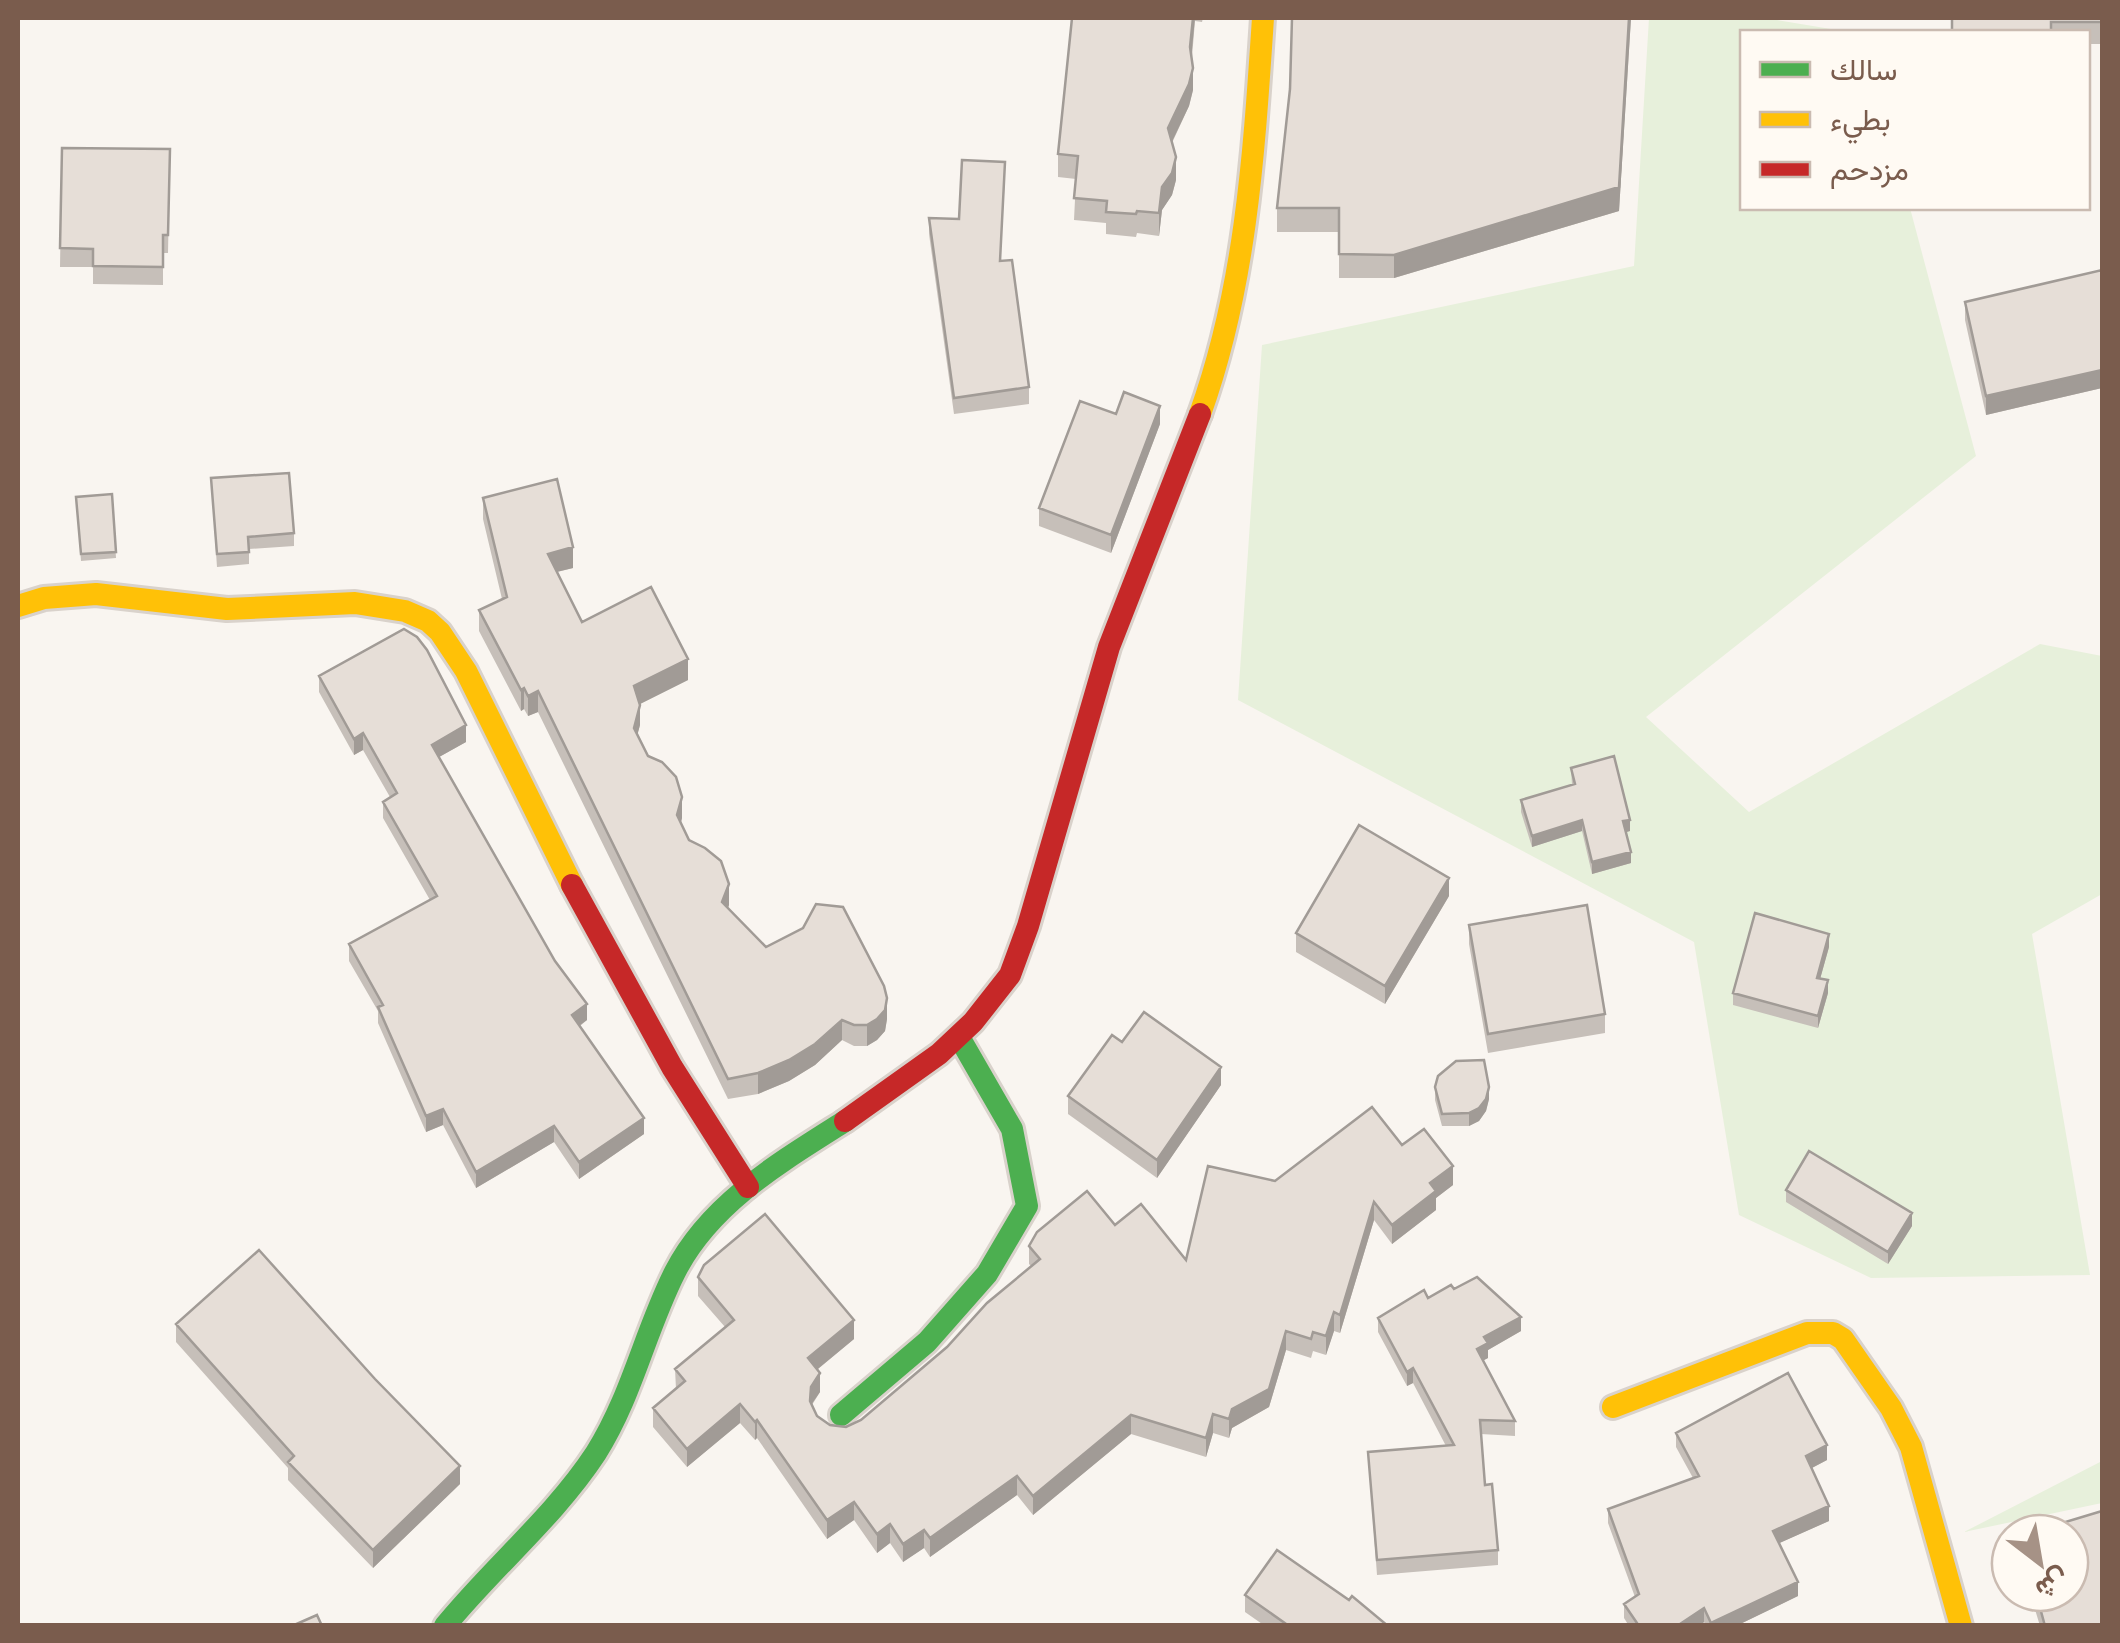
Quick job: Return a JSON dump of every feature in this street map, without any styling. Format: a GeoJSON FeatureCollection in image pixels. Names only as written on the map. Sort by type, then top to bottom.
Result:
{"type":"FeatureCollection","features":[{"type":"Feature","properties":{"kind":"street"},"geometry":{"type":"LineString","coordinates":[[445,1626],[472,1590],[576,1481],[611,1429],[676,1266],[708,1223],[748,1187],[887,1092],[959,1037],[1007,980],[1025,936],[1095,689],[1220,352],[1242,252],[1263,18]]}},
{"type":"Feature","properties":{"kind":"street"},"geometry":{"type":"LineString","coordinates":[[18,606],[42,597],[91,592],[227,610],[279,610],[356,602],[398,609],[430,622],[452,643],[648,1025],[708,1128],[748,1187]]}},
{"type":"Feature","properties":{"kind":"street"},"geometry":{"type":"LineString","coordinates":[[840,1414],[927,1342],[987,1274],[1027,1206],[1012,1129],[959,1037]]}},
{"type":"Feature","properties":{"kind":"street"},"geometry":{"type":"LineString","coordinates":[[1613,1407],[1806,1333],[1833,1333],[1856,1355],[1891,1408],[1911,1448],[1961,1626]]}},
{"type":"Feature","properties":{"kind":"green space"},"geometry":{"type":"Polygon","coordinates":[[[1649,18],[1765,18],[1837,30],[1740,30],[1740,210],[1911,210],[1976,456],[1646,717],[1749,812],[2040,644],[2102,656],[2102,894],[2032,934],[2090,1275],[1871,1278],[1739,1215],[1694,942],[1238,700],[1262,345],[1634,266],[1649,18]]]}},
{"type":"Feature","properties":{"kind":"green space"},"geometry":{"type":"Polygon","coordinates":[[[2102,1461],[2102,1503],[2054,1513],[2001,1513],[2102,1461]]]}},
{"type":"Feature","properties":{"kind":"green space"},"geometry":{"type":"Polygon","coordinates":[[[1990,1519],[1990,1527],[1964,1532],[1990,1519]]]}},
{"type":"Feature","properties":{"kind":"building"},"geometry":{"type":"Polygon","coordinates":[[[1072,18],[1193,18],[1193,68],[1168,128],[1176,157],[1172,173],[1162,187],[1159,213],[1106,212],[1107,201],[1074,198],[1078,156],[1058,154],[1072,18]]]}},
{"type":"Feature","properties":{"kind":"building"},"geometry":{"type":"Polygon","coordinates":[[[1292,18],[1629,18],[1619,187],[1394,255],[1339,254],[1339,208],[1277,208],[1290,89],[1292,18]]]}},
{"type":"Feature","properties":{"kind":"building"},"geometry":{"type":"Polygon","coordinates":[[[1952,18],[2102,18],[2102,22],[2051,22],[2051,30],[1952,30],[1952,18]]]}},
{"type":"Feature","properties":{"kind":"building"},"geometry":{"type":"Polygon","coordinates":[[[62,148],[170,149],[168,235],[163,235],[163,267],[93,266],[93,249],[60,248],[62,148]]]}},
{"type":"Feature","properties":{"kind":"building"},"geometry":{"type":"Polygon","coordinates":[[[962,160],[1005,162],[1000,261],[1012,260],[1029,387],[954,398],[929,218],[959,219],[962,160]]]}},
{"type":"Feature","properties":{"kind":"building"},"geometry":{"type":"Polygon","coordinates":[[[2102,270],[2102,370],[1986,396],[1965,302],[2102,270]]]}},
{"type":"Feature","properties":{"kind":"building"},"geometry":{"type":"Polygon","coordinates":[[[1124,392],[1160,406],[1111,535],[1039,508],[1080,401],[1116,414],[1124,392]]]}},
{"type":"Feature","properties":{"kind":"building"},"geometry":{"type":"Polygon","coordinates":[[[289,473],[294,533],[248,537],[249,552],[217,554],[211,478],[289,473]]]}},
{"type":"Feature","properties":{"kind":"building"},"geometry":{"type":"Polygon","coordinates":[[[557,479],[573,547],[548,554],[582,622],[651,587],[688,659],[634,686],[640,705],[634,728],[648,756],[662,762],[676,777],[682,797],[677,815],[689,840],[721,861],[729,884],[722,902],[766,947],[803,928],[816,904],[843,907],[887,998],[885,1010],[867,1025],[842,1020],[789,1060],[758,1073],[728,1079],[538,691],[528,696],[524,688],[521,690],[479,610],[507,597],[483,498],[557,479]]]}},
{"type":"Feature","properties":{"kind":"building"},"geometry":{"type":"Polygon","coordinates":[[[112,494],[116,552],[81,554],[76,497],[112,494]]]}},
{"type":"Feature","properties":{"kind":"building"},"geometry":{"type":"Polygon","coordinates":[[[404,629],[427,650],[466,725],[432,745],[555,961],[587,1004],[572,1015],[644,1118],[579,1162],[554,1126],[476,1172],[443,1109],[426,1116],[378,1007],[383,1005],[349,944],[437,896],[383,802],[397,793],[363,733],[354,739],[319,676],[404,629]]]}},
{"type":"Feature","properties":{"kind":"building"},"geometry":{"type":"Polygon","coordinates":[[[1614,756],[1630,820],[1623,821],[1631,852],[1592,862],[1582,820],[1532,836],[1521,800],[1575,784],[1571,768],[1614,756]]]}},
{"type":"Feature","properties":{"kind":"building"},"geometry":{"type":"Polygon","coordinates":[[[1359,825],[1449,878],[1385,986],[1296,933],[1359,825]]]}},
{"type":"Feature","properties":{"kind":"building"},"geometry":{"type":"Polygon","coordinates":[[[1587,905],[1605,1014],[1488,1034],[1469,925],[1587,905]]]}},
{"type":"Feature","properties":{"kind":"building"},"geometry":{"type":"Polygon","coordinates":[[[1755,913],[1829,934],[1817,978],[1828,980],[1818,1016],[1733,993],[1755,913]]]}},
{"type":"Feature","properties":{"kind":"building"},"geometry":{"type":"Polygon","coordinates":[[[1144,1012],[1221,1067],[1157,1160],[1068,1096],[1112,1035],[1122,1042],[1144,1012]]]}},
{"type":"Feature","properties":{"kind":"building"},"geometry":{"type":"Polygon","coordinates":[[[1484,1060],[1489,1087],[1479,1108],[1469,1113],[1442,1114],[1435,1087],[1438,1076],[1456,1061],[1484,1060]]]}},
{"type":"Feature","properties":{"kind":"building"},"geometry":{"type":"Polygon","coordinates":[[[1372,1107],[1402,1145],[1424,1129],[1453,1166],[1430,1183],[1436,1191],[1392,1225],[1374,1202],[1340,1315],[1334,1312],[1326,1336],[1313,1332],[1311,1339],[1286,1331],[1269,1389],[1232,1409],[1229,1419],[1213,1414],[1206,1438],[1131,1415],[1033,1496],[1017,1476],[930,1538],[924,1530],[903,1544],[890,1524],[877,1534],[854,1502],[827,1520],[757,1420],[740,1404],[687,1449],[653,1408],[685,1381],[675,1369],[734,1320],[698,1277],[704,1265],[765,1214],[854,1320],[808,1358],[820,1373],[811,1387],[810,1401],[817,1416],[830,1425],[846,1427],[861,1420],[947,1347],[987,1303],[1040,1259],[1029,1246],[1037,1232],[1087,1191],[1115,1225],[1141,1204],[1186,1260],[1208,1166],[1275,1181],[1372,1107]]]}},
{"type":"Feature","properties":{"kind":"building"},"geometry":{"type":"Polygon","coordinates":[[[1809,1151],[1912,1213],[1888,1252],[1786,1190],[1809,1151]]]}},
{"type":"Feature","properties":{"kind":"building"},"geometry":{"type":"Polygon","coordinates":[[[259,1250],[460,1466],[373,1550],[288,1462],[294,1456],[176,1324],[259,1250]]]}},
{"type":"Feature","properties":{"kind":"building"},"geometry":{"type":"Polygon","coordinates":[[[1477,1277],[1521,1317],[1484,1337],[1488,1343],[1477,1349],[1515,1421],[1480,1420],[1485,1485],[1492,1484],[1498,1550],[1377,1560],[1368,1452],[1454,1445],[1413,1368],[1407,1372],[1378,1318],[1424,1290],[1428,1298],[1477,1277]]]}},
{"type":"Feature","properties":{"kind":"building"},"geometry":{"type":"Polygon","coordinates":[[[1788,1373],[1827,1445],[1806,1456],[1829,1506],[1773,1531],[1798,1582],[1711,1623],[1704,1608],[1677,1626],[1639,1626],[1624,1604],[1639,1594],[1608,1509],[1699,1476],[1676,1433],[1788,1373]]]}},
{"type":"Feature","properties":{"kind":"building"},"geometry":{"type":"Polygon","coordinates":[[[2102,1511],[2102,1626],[2045,1626],[2041,1613],[2090,1613],[2090,1515],[2102,1511]]]}},
{"type":"Feature","properties":{"kind":"building"},"geometry":{"type":"Polygon","coordinates":[[[1277,1550],[1349,1600],[1352,1596],[1388,1626],[1289,1626],[1245,1595],[1277,1550]]]}},
{"type":"Feature","properties":{"kind":"building"},"geometry":{"type":"Polygon","coordinates":[[[317,1615],[322,1626],[292,1626],[317,1615]]]}},
{"type":"Feature","properties":{"kind":"traffic: fast"},"geometry":{"type":"LineString","coordinates":[[841,1415],[927,1342],[987,1274],[1027,1206],[1012,1129],[959,1037]]}},
{"type":"Feature","properties":{"kind":"traffic: fast"},"geometry":{"type":"LineString","coordinates":[[445,1626],[561,1499],[596,1453],[619,1409],[675,1272],[707,1225],[750,1186],[845,1121]]}},
{"type":"Feature","properties":{"kind":"traffic: slow"},"geometry":{"type":"LineString","coordinates":[[1200,414],[1216,366],[1238,268],[1251,169],[1263,18]]}},
{"type":"Feature","properties":{"kind":"traffic: slow"},"geometry":{"type":"LineString","coordinates":[[18,606],[44,598],[96,594],[227,609],[355,603],[405,611],[428,621],[466,671],[572,885]]}},
{"type":"Feature","properties":{"kind":"traffic: slow"},"geometry":{"type":"LineString","coordinates":[[1613,1407],[1807,1333],[1833,1333],[1843,1339],[1891,1408],[1911,1447],[1961,1626]]}},
{"type":"Feature","properties":{"kind":"traffic: jam"},"geometry":{"type":"LineString","coordinates":[[845,1121],[939,1054],[973,1022],[1010,975],[1028,926],[1109,647],[1200,414]]}},
{"type":"Feature","properties":{"kind":"traffic: jam"},"geometry":{"type":"LineString","coordinates":[[572,885],[672,1067],[748,1187]]}}]}
